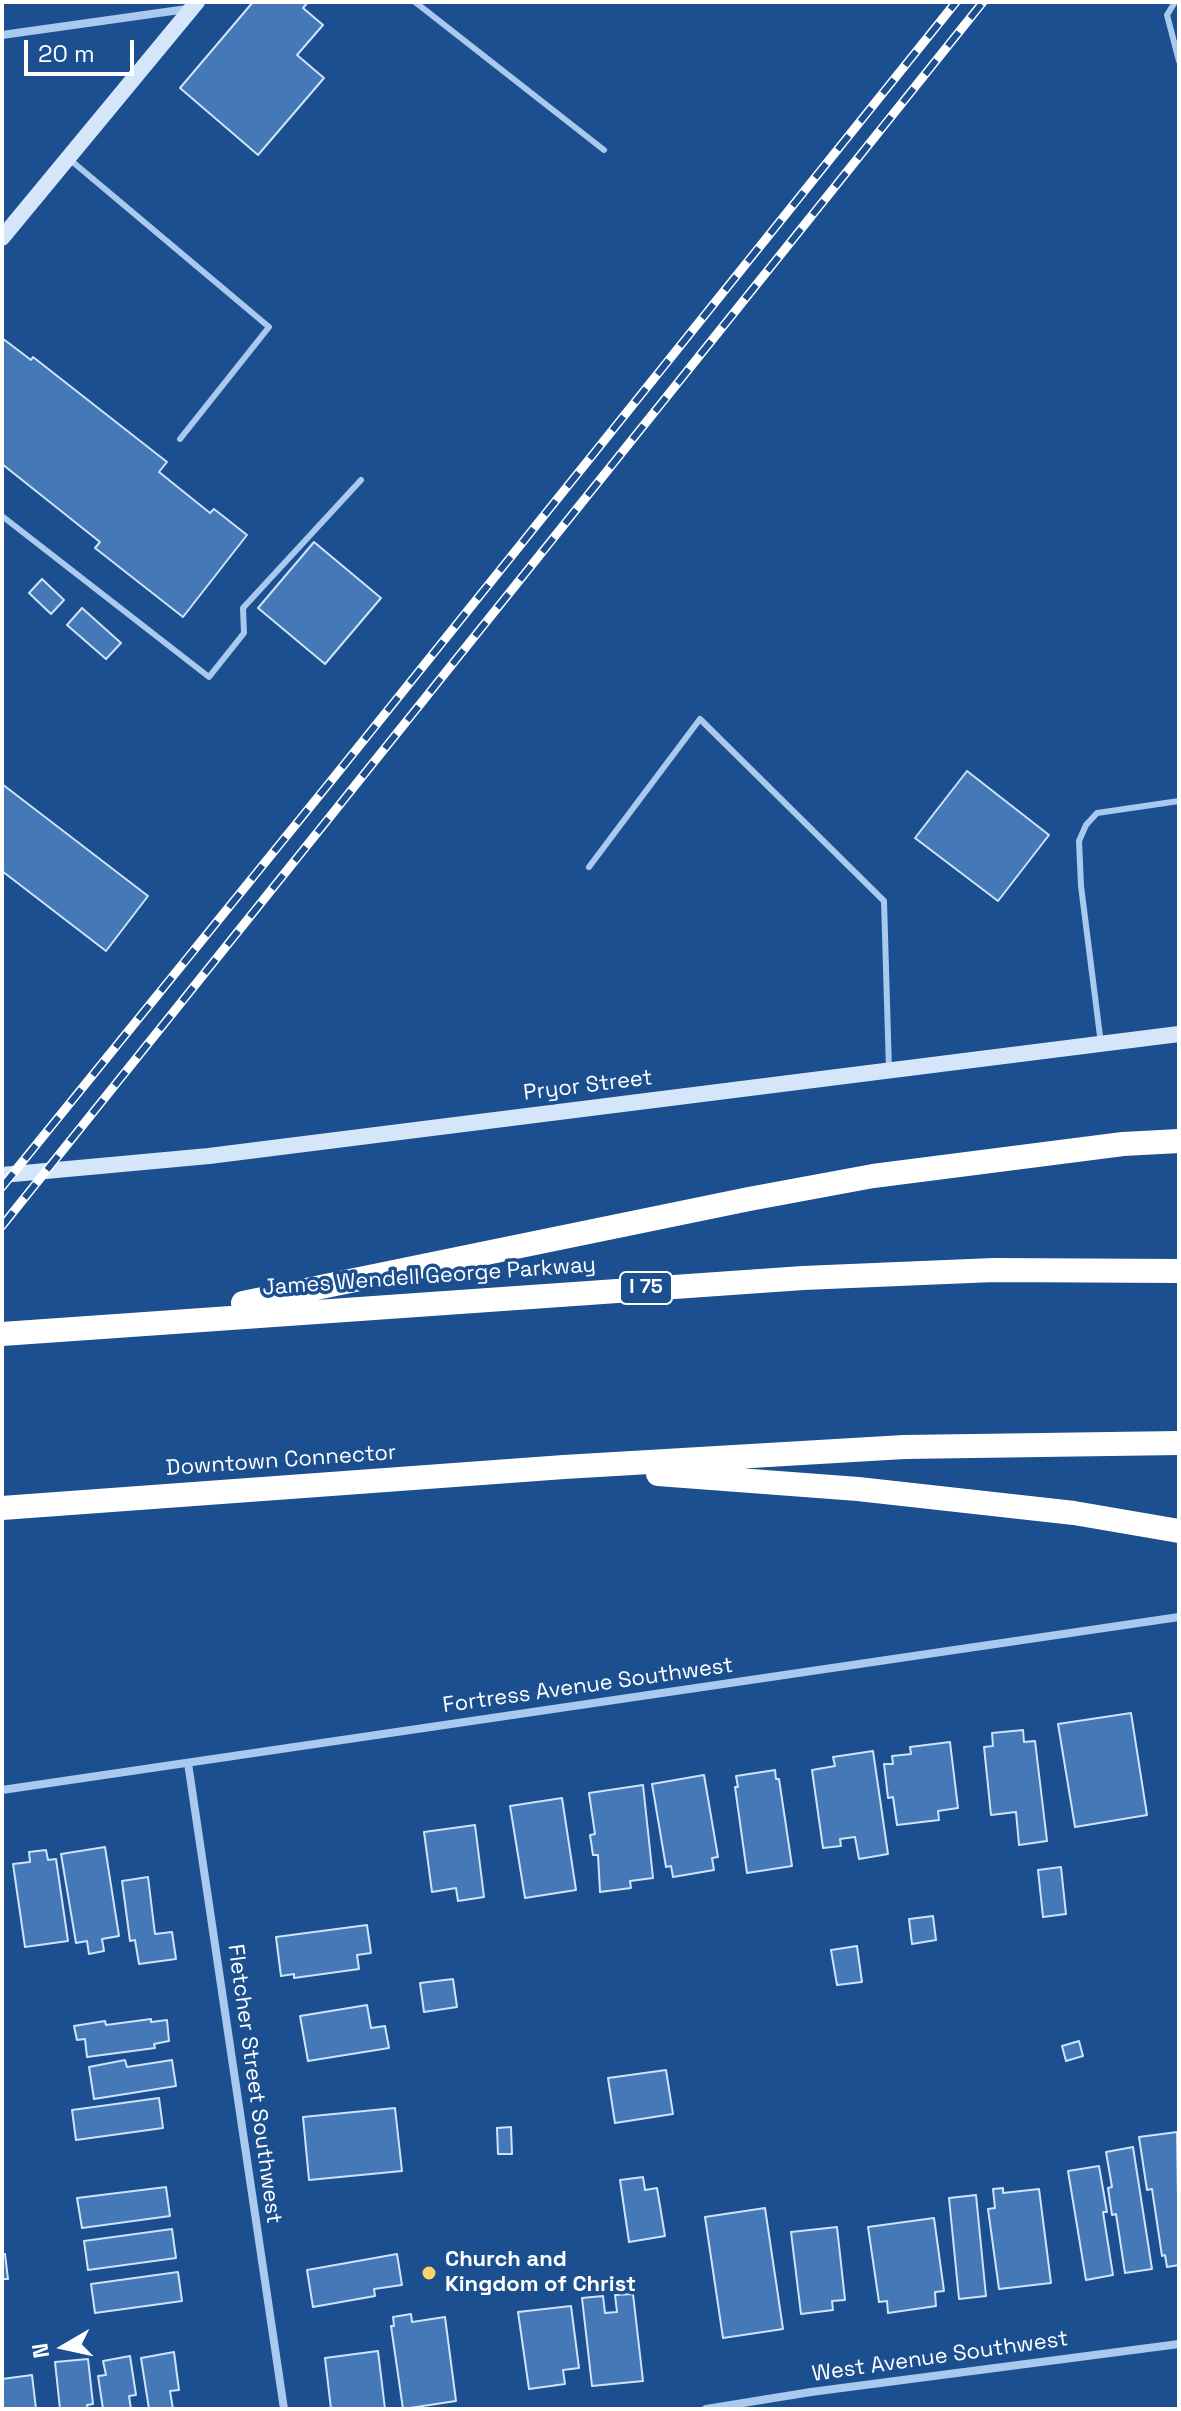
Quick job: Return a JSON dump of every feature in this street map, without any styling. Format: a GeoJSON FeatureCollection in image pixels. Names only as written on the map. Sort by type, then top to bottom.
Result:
{"type":"FeatureCollection","features":[{"type":"Feature","properties":{"kind":"highway"},"geometry":{"type":"LineString","coordinates":[[114,1325],[276,1297],[873,1176],[1123,1144],[1179,1141]]}},
{"type":"Feature","properties":{"kind":"highway","name":"James Wendell George Parkway"},"geometry":{"type":"LineString","coordinates":[[114,1325],[803,1278],[994,1270],[1179,1271]]}},
{"type":"Feature","properties":{"kind":"highway","name":"I 75"},"geometry":{"type":"LineString","coordinates":[[2,1334],[114,1325]]}},
{"type":"Feature","properties":{"kind":"highway"},"geometry":{"type":"LineString","coordinates":[[564,1467],[904,1447],[1179,1443]]}},
{"type":"Feature","properties":{"kind":"highway"},"geometry":{"type":"LineString","coordinates":[[564,1467],[858,1489],[1074,1513],[1179,1531]]}},
{"type":"Feature","properties":{"kind":"highway","name":"Downtown Connector"},"geometry":{"type":"LineString","coordinates":[[2,1508],[564,1467]]}},
{"type":"Feature","properties":{"kind":"main road"},"geometry":{"type":"LineString","coordinates":[[2,238],[195,5]]}},
{"type":"Feature","properties":{"kind":"main road","name":"Pryor Street"},"geometry":{"type":"LineString","coordinates":[[2,1175],[209,1156],[1179,1034]]}},
{"type":"Feature","properties":{"kind":"street"},"geometry":{"type":"LineString","coordinates":[[2,35],[195,5]]}},
{"type":"Feature","properties":{"kind":"street","name":"Fortress Avenue Southwest"},"geometry":{"type":"LineString","coordinates":[[2,1790],[1179,1617]]}},
{"type":"Feature","properties":{"kind":"street","name":"Fletcher Street Southwest"},"geometry":{"type":"LineString","coordinates":[[188,1763],[284,2409]]}},
{"type":"Feature","properties":{"kind":"street","name":"West Avenue Southwest"},"geometry":{"type":"LineString","coordinates":[[706,2409],[764,2404],[1179,2344]]}},
{"type":"Feature","properties":{"kind":"lane"},"geometry":{"type":"LineString","coordinates":[[415,2],[604,150]]}},
{"type":"Feature","properties":{"kind":"lane"},"geometry":{"type":"LineString","coordinates":[[1175,2],[1167,15],[1179,61]]}},
{"type":"Feature","properties":{"kind":"lane"},"geometry":{"type":"LineString","coordinates":[[68,158],[269,327],[180,439]]}},
{"type":"Feature","properties":{"kind":"lane"},"geometry":{"type":"LineString","coordinates":[[2,516],[209,677],[244,633],[243,608],[361,480]]}},
{"type":"Feature","properties":{"kind":"lane"},"geometry":{"type":"LineString","coordinates":[[589,867],[700,719],[884,901],[889,1070]]}},
{"type":"Feature","properties":{"kind":"lane"},"geometry":{"type":"LineString","coordinates":[[1101,1044],[1081,886],[1079,841],[1086,825],[1097,813],[1179,801]]}},
{"type":"Feature","properties":{"kind":"building"},"geometry":{"type":"Polygon","coordinates":[[[253,2],[308,2],[303,8],[323,25],[297,55],[324,78],[258,155],[180,88],[253,2]]]}},
{"type":"Feature","properties":{"kind":"building"},"geometry":{"type":"Polygon","coordinates":[[[2,338],[31,360],[33,357],[167,462],[159,472],[210,513],[214,509],[247,535],[183,617],[95,548],[100,542],[2,464],[2,338]]]}},
{"type":"Feature","properties":{"kind":"building"},"geometry":{"type":"Polygon","coordinates":[[[314,542],[381,598],[325,664],[258,608],[314,542]]]}},
{"type":"Feature","properties":{"kind":"building"},"geometry":{"type":"Polygon","coordinates":[[[42,579],[64,600],[51,614],[29,593],[42,579]]]}},
{"type":"Feature","properties":{"kind":"building"},"geometry":{"type":"Polygon","coordinates":[[[82,608],[121,643],[106,659],[67,625],[82,608]]]}},
{"type":"Feature","properties":{"kind":"building"},"geometry":{"type":"Polygon","coordinates":[[[967,771],[1049,835],[998,901],[915,838],[967,771]]]}},
{"type":"Feature","properties":{"kind":"building"},"geometry":{"type":"Polygon","coordinates":[[[2,784],[148,896],[106,951],[2,871],[2,784]]]}},
{"type":"Feature","properties":{"kind":"building"},"geometry":{"type":"Polygon","coordinates":[[[1131,1713],[1147,1815],[1075,1827],[1058,1724],[1131,1713]]]}},
{"type":"Feature","properties":{"kind":"building"},"geometry":{"type":"Polygon","coordinates":[[[1023,1730],[1024,1742],[1035,1741],[1047,1841],[1019,1845],[1016,1812],[991,1815],[984,1747],[993,1746],[992,1733],[1023,1730]]]}},
{"type":"Feature","properties":{"kind":"building"},"geometry":{"type":"Polygon","coordinates":[[[950,1742],[958,1808],[938,1811],[939,1820],[897,1825],[893,1797],[888,1798],[884,1764],[893,1764],[892,1756],[911,1754],[910,1747],[950,1742]]]}},
{"type":"Feature","properties":{"kind":"building"},"geometry":{"type":"Polygon","coordinates":[[[873,1751],[888,1854],[859,1859],[855,1837],[840,1839],[841,1846],[823,1848],[812,1770],[835,1766],[833,1757],[873,1751]]]}},
{"type":"Feature","properties":{"kind":"building"},"geometry":{"type":"Polygon","coordinates":[[[775,1770],[792,1866],[747,1873],[736,1776],[775,1770]]]}},
{"type":"Feature","properties":{"kind":"building"},"geometry":{"type":"Polygon","coordinates":[[[704,1775],[718,1857],[712,1858],[714,1870],[673,1877],[671,1866],[666,1867],[652,1784],[704,1775]]]}},
{"type":"Feature","properties":{"kind":"building"},"geometry":{"type":"Polygon","coordinates":[[[643,1785],[653,1878],[630,1881],[631,1888],[600,1892],[598,1855],[593,1855],[590,1835],[595,1834],[589,1793],[643,1785]]]}},
{"type":"Feature","properties":{"kind":"building"},"geometry":{"type":"Polygon","coordinates":[[[562,1798],[576,1890],[525,1898],[510,1806],[562,1798]]]}},
{"type":"Feature","properties":{"kind":"building"},"geometry":{"type":"Polygon","coordinates":[[[475,1825],[484,1897],[458,1901],[456,1888],[432,1892],[424,1832],[475,1825]]]}},
{"type":"Feature","properties":{"kind":"building"},"geometry":{"type":"Polygon","coordinates":[[[105,1847],[119,1936],[102,1939],[104,1951],[89,1954],[87,1941],[76,1943],[61,1854],[105,1847]]]}},
{"type":"Feature","properties":{"kind":"building"},"geometry":{"type":"Polygon","coordinates":[[[46,1850],[48,1860],[56,1859],[68,1941],[25,1947],[13,1864],[30,1862],[29,1852],[46,1850]]]}},
{"type":"Feature","properties":{"kind":"building"},"geometry":{"type":"Polygon","coordinates":[[[1061,1867],[1066,1914],[1043,1917],[1038,1870],[1061,1867]]]}},
{"type":"Feature","properties":{"kind":"building"},"geometry":{"type":"Polygon","coordinates":[[[148,1877],[155,1934],[172,1932],[176,1959],[139,1964],[135,1940],[130,1941],[122,1881],[148,1877]]]}},
{"type":"Feature","properties":{"kind":"building"},"geometry":{"type":"Polygon","coordinates":[[[933,1916],[936,1940],[912,1944],[909,1919],[933,1916]]]}},
{"type":"Feature","properties":{"kind":"building"},"geometry":{"type":"Polygon","coordinates":[[[367,1925],[371,1953],[357,1955],[359,1969],[294,1978],[294,1974],[281,1976],[276,1937],[367,1925]]]}},
{"type":"Feature","properties":{"kind":"building"},"geometry":{"type":"Polygon","coordinates":[[[857,1946],[862,1982],[837,1985],[831,1950],[857,1946]]]}},
{"type":"Feature","properties":{"kind":"building"},"geometry":{"type":"Polygon","coordinates":[[[453,1979],[457,2007],[424,2012],[420,1983],[453,1979]]]}},
{"type":"Feature","properties":{"kind":"building"},"geometry":{"type":"Polygon","coordinates":[[[367,2005],[371,2028],[385,2026],[389,2048],[308,2061],[300,2016],[367,2005]]]}},
{"type":"Feature","properties":{"kind":"building"},"geometry":{"type":"Polygon","coordinates":[[[151,2019],[151,2022],[167,2020],[169,2041],[154,2044],[155,2048],[87,2057],[85,2039],[77,2040],[74,2026],[105,2021],[106,2025],[151,2019]]]}},
{"type":"Feature","properties":{"kind":"building"},"geometry":{"type":"Polygon","coordinates":[[[1079,2041],[1083,2056],[1066,2061],[1062,2046],[1079,2041]]]}},
{"type":"Feature","properties":{"kind":"building"},"geometry":{"type":"Polygon","coordinates":[[[125,2060],[127,2067],[172,2060],[176,2086],[94,2099],[89,2067],[125,2060]]]}},
{"type":"Feature","properties":{"kind":"building"},"geometry":{"type":"Polygon","coordinates":[[[666,2070],[673,2114],[615,2123],[608,2078],[666,2070]]]}},
{"type":"Feature","properties":{"kind":"building"},"geometry":{"type":"Polygon","coordinates":[[[159,2098],[163,2128],[76,2140],[72,2110],[159,2098]]]}},
{"type":"Feature","properties":{"kind":"building"},"geometry":{"type":"Polygon","coordinates":[[[395,2108],[402,2171],[309,2180],[303,2117],[395,2108]]]}},
{"type":"Feature","properties":{"kind":"building"},"geometry":{"type":"Polygon","coordinates":[[[511,2127],[512,2154],[498,2154],[497,2128],[511,2127]]]}},
{"type":"Feature","properties":{"kind":"building"},"geometry":{"type":"Polygon","coordinates":[[[1177,2132],[1179,2265],[1167,2267],[1165,2255],[1162,2256],[1152,2189],[1147,2190],[1139,2137],[1177,2132]]]}},
{"type":"Feature","properties":{"kind":"building"},"geometry":{"type":"Polygon","coordinates":[[[1133,2147],[1152,2269],[1125,2273],[1116,2214],[1112,2215],[1108,2188],[1112,2187],[1106,2152],[1133,2147]]]}},
{"type":"Feature","properties":{"kind":"building"},"geometry":{"type":"Polygon","coordinates":[[[1099,2166],[1113,2275],[1086,2280],[1068,2171],[1099,2166]]]}},
{"type":"Feature","properties":{"kind":"building"},"geometry":{"type":"Polygon","coordinates":[[[643,2177],[645,2190],[657,2188],[665,2236],[629,2242],[620,2180],[643,2177]]]}},
{"type":"Feature","properties":{"kind":"building"},"geometry":{"type":"Polygon","coordinates":[[[166,2187],[170,2216],[82,2228],[77,2198],[166,2187]]]}},
{"type":"Feature","properties":{"kind":"building"},"geometry":{"type":"Polygon","coordinates":[[[1003,2188],[1003,2193],[1039,2189],[1051,2283],[999,2289],[988,2209],[995,2208],[993,2189],[1003,2188]]]}},
{"type":"Feature","properties":{"kind":"building"},"geometry":{"type":"Polygon","coordinates":[[[976,2195],[986,2296],[959,2299],[949,2198],[976,2195]]]}},
{"type":"Feature","properties":{"kind":"building"},"geometry":{"type":"Polygon","coordinates":[[[765,2208],[783,2329],[723,2338],[705,2217],[765,2208]]]}},
{"type":"Feature","properties":{"kind":"building"},"geometry":{"type":"Polygon","coordinates":[[[934,2218],[944,2291],[935,2292],[936,2306],[888,2313],[887,2301],[879,2302],[868,2227],[934,2218]]]}},
{"type":"Feature","properties":{"kind":"building"},"geometry":{"type":"Polygon","coordinates":[[[837,2227],[845,2300],[832,2301],[833,2310],[801,2314],[791,2232],[837,2227]]]}},
{"type":"Feature","properties":{"kind":"building"},"geometry":{"type":"Polygon","coordinates":[[[172,2229],[176,2258],[88,2270],[84,2241],[172,2229]]]}},
{"type":"Feature","properties":{"kind":"building"},"geometry":{"type":"Polygon","coordinates":[[[2,2254],[5,2254],[8,2279],[2,2279],[2,2254]]]}},
{"type":"Feature","properties":{"kind":"building"},"geometry":{"type":"Polygon","coordinates":[[[397,2254],[402,2285],[374,2289],[375,2296],[313,2307],[307,2270],[397,2254]]]}},
{"type":"Feature","properties":{"kind":"building"},"geometry":{"type":"Polygon","coordinates":[[[178,2272],[182,2301],[95,2313],[91,2284],[178,2272]]]}},
{"type":"Feature","properties":{"kind":"building"},"geometry":{"type":"Polygon","coordinates":[[[633,2294],[643,2381],[592,2386],[582,2298],[603,2296],[605,2313],[617,2312],[615,2295],[633,2294]]]}},
{"type":"Feature","properties":{"kind":"building"},"geometry":{"type":"Polygon","coordinates":[[[571,2306],[579,2368],[563,2370],[565,2384],[529,2389],[518,2312],[571,2306]]]}},
{"type":"Feature","properties":{"kind":"building"},"geometry":{"type":"Polygon","coordinates":[[[411,2314],[412,2322],[445,2317],[456,2401],[403,2409],[391,2326],[394,2326],[393,2317],[411,2314]]]}},
{"type":"Feature","properties":{"kind":"building"},"geometry":{"type":"Polygon","coordinates":[[[378,2351],[385,2409],[331,2409],[325,2358],[378,2351]]]}},
{"type":"Feature","properties":{"kind":"building"},"geometry":{"type":"Polygon","coordinates":[[[174,2352],[179,2390],[170,2391],[173,2409],[149,2409],[141,2358],[174,2352]]]}},
{"type":"Feature","properties":{"kind":"building"},"geometry":{"type":"Polygon","coordinates":[[[130,2356],[136,2395],[129,2396],[131,2409],[103,2409],[98,2376],[106,2375],[103,2361],[130,2356]]]}},
{"type":"Feature","properties":{"kind":"building"},"geometry":{"type":"Polygon","coordinates":[[[88,2359],[93,2404],[87,2405],[88,2409],[60,2409],[55,2362],[88,2359]]]}},
{"type":"Feature","properties":{"kind":"building"},"geometry":{"type":"Polygon","coordinates":[[[32,2375],[36,2409],[2,2409],[2,2379],[32,2375]]]}},
{"type":"Feature","properties":{"kind":"railway"},"geometry":{"type":"LineString","coordinates":[[2,1187],[956,2]]}},
{"type":"Feature","properties":{"kind":"railway"},"geometry":{"type":"LineString","coordinates":[[2,1226],[983,2]]}},
{"type":"Feature","properties":{"kind":"place","name":"Church and Kingdom of Christ"},"geometry":{"type":"Point","coordinates":[429,2273]}}]}
